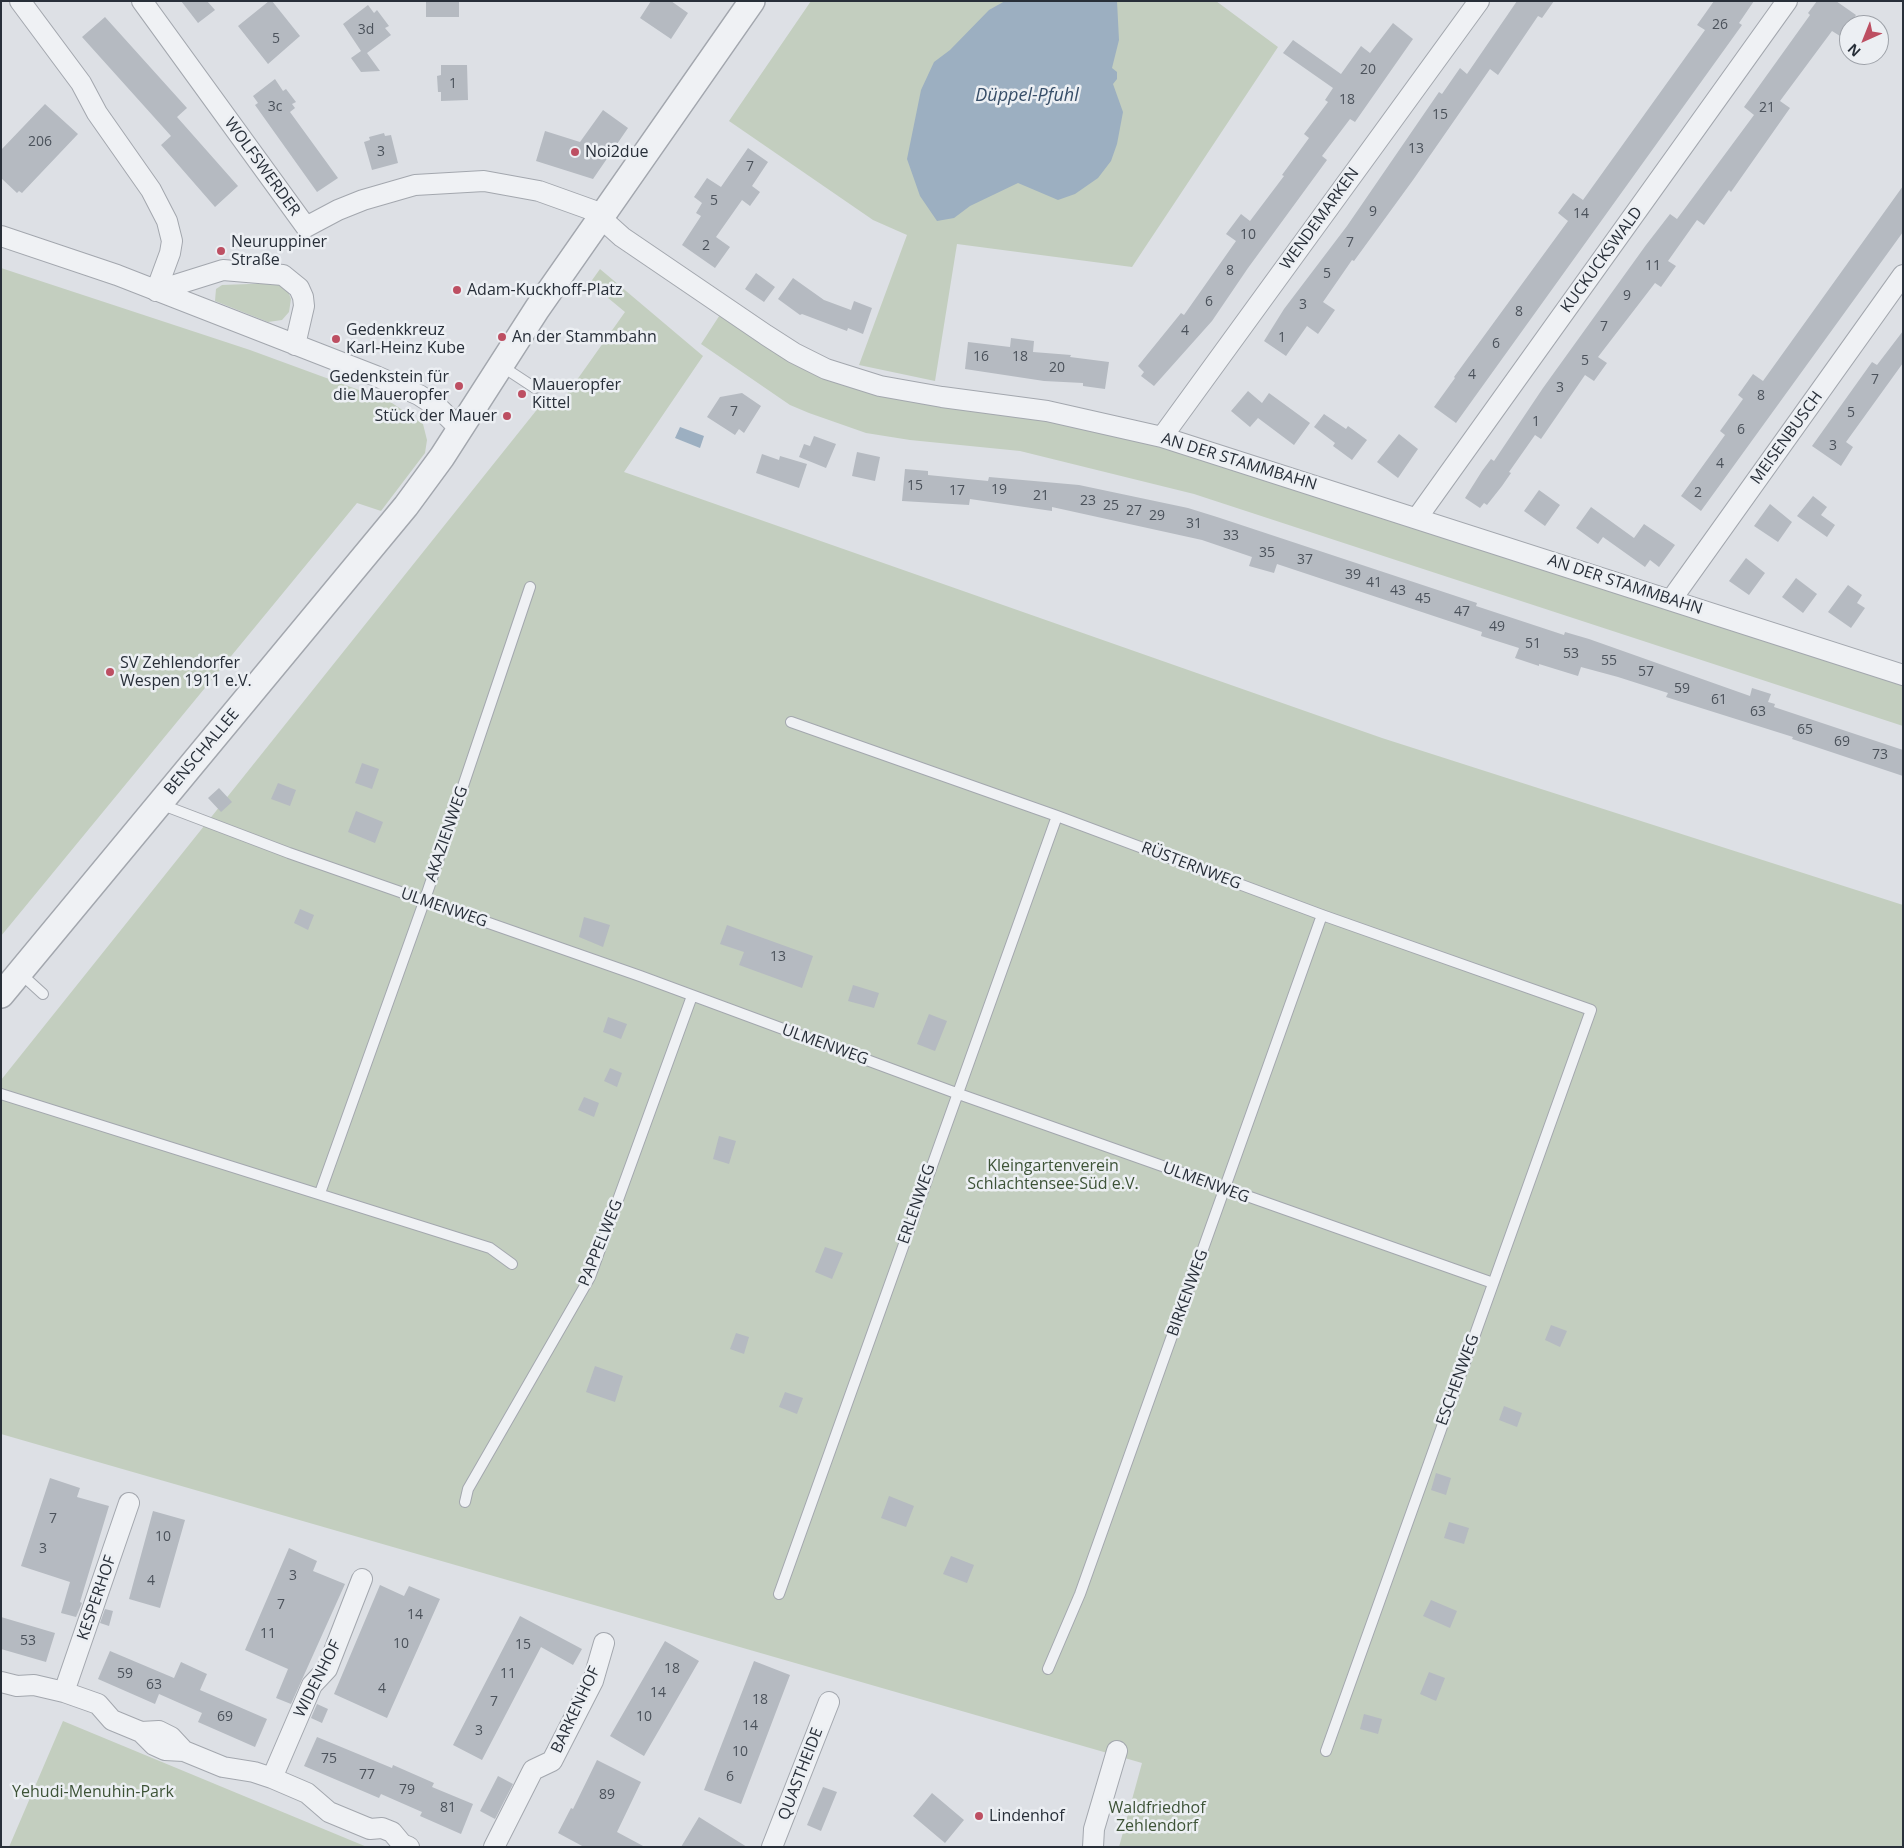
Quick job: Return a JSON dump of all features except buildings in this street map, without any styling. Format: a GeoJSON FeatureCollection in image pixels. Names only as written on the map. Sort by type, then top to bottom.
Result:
{"type":"FeatureCollection","features":[{"type":"Feature","properties":{"kind":"street"},"geometry":{"type":"LineString","coordinates":[[20,1],[81,83],[97,113],[151,190],[167,221],[172,241],[170,253],[156,291]]}},
{"type":"Feature","properties":{"kind":"street","name":"WOLFSWERDER"},"geometry":{"type":"LineString","coordinates":[[142,1],[306,227],[338,210],[389,192],[448,182],[484,181],[539,191],[578,203],[601,216]]}},
{"type":"Feature","properties":{"kind":"street","name":"BENSCHALLEE"},"geometry":{"type":"LineString","coordinates":[[1,995],[406,506],[439,461],[500,365],[601,216],[752,1]]}},
{"type":"Feature","properties":{"kind":"street","name":"KUCKUCKSWALD"},"geometry":{"type":"LineString","coordinates":[[1417,518],[1787,1]]}},
{"type":"Feature","properties":{"kind":"street","name":"WENDEMARKEN"},"geometry":{"type":"LineString","coordinates":[[1162,437],[1475,2]]}},
{"type":"Feature","properties":{"kind":"street","name":"AN DER STAMMBAHN"},"geometry":{"type":"LineString","coordinates":[[601,216],[622,237],[766,335],[794,353],[826,369],[880,386],[942,397],[1047,411],[1162,437],[1903,675]]}},
{"type":"Feature","properties":{"kind":"street"},"geometry":{"type":"LineString","coordinates":[[1,236],[117,276],[376,376],[419,395],[439,408],[460,428]]}},
{"type":"Feature","properties":{"kind":"street"},"geometry":{"type":"LineString","coordinates":[[156,291],[223,270],[283,275],[299,288],[303,297],[304,306],[295,345]]}},
{"type":"Feature","properties":{"kind":"street","name":"MEISENBUSCH"},"geometry":{"type":"LineString","coordinates":[[1671,600],[1903,275]]}},
{"type":"Feature","properties":{"kind":"street","name":"KESPERHOF"},"geometry":{"type":"LineString","coordinates":[[64,1692],[129,1503]]}},
{"type":"Feature","properties":{"kind":"street","name":"WIDENHOF"},"geometry":{"type":"LineString","coordinates":[[272,1778],[312,1685],[326,1669],[362,1579]]}},
{"type":"Feature","properties":{"kind":"street","name":"BARKENHOF"},"geometry":{"type":"LineString","coordinates":[[494,1847],[533,1770],[552,1761],[593,1681],[604,1642]]}},
{"type":"Feature","properties":{"kind":"street"},"geometry":{"type":"LineString","coordinates":[[1,1682],[16,1686],[34,1685],[64,1692],[98,1704],[112,1720],[141,1732],[159,1731],[171,1736],[184,1750],[223,1767],[254,1772],[272,1778],[307,1793],[329,1812],[370,1830],[382,1828],[392,1832],[406,1845]]}},
{"type":"Feature","properties":{"kind":"street","name":"QUASTHEIDE"},"geometry":{"type":"LineString","coordinates":[[772,1847],[830,1702]]}},
{"type":"Feature","properties":{"kind":"street"},"geometry":{"type":"LineString","coordinates":[[1093,1847],[1094,1829],[1117,1751]]}},
{"type":"Feature","properties":{"kind":"lane"},"geometry":{"type":"LineString","coordinates":[[500,365],[535,388],[542,385]]}},
{"type":"Feature","properties":{"kind":"lane","name":"AKAZIENWEG"},"geometry":{"type":"LineString","coordinates":[[320,1193],[424,902],[530,587]]}},
{"type":"Feature","properties":{"kind":"lane","name":"RÜSTERNWEG"},"geometry":{"type":"LineString","coordinates":[[791,722],[1057,816],[1322,915],[1592,1010]]}},
{"type":"Feature","properties":{"kind":"lane","name":"ULMENWEG"},"geometry":{"type":"LineString","coordinates":[[159,804],[424,902],[692,996],[956,1093],[1492,1283]]}},
{"type":"Feature","properties":{"kind":"lane","name":"ERLENWEG"},"geometry":{"type":"LineString","coordinates":[[779,1594],[956,1093],[1057,816]]}},
{"type":"Feature","properties":{"kind":"lane","name":"BIRKENWEG"},"geometry":{"type":"LineString","coordinates":[[1048,1670],[1080,1594],[1322,915]]}},
{"type":"Feature","properties":{"kind":"lane"},"geometry":{"type":"LineString","coordinates":[[20,973],[43,994]]}},
{"type":"Feature","properties":{"kind":"lane","name":"PAPPELWEG"},"geometry":{"type":"LineString","coordinates":[[465,1502],[468,1489],[590,1277],[692,996]]}},
{"type":"Feature","properties":{"kind":"lane","name":"ESCHENWEG"},"geometry":{"type":"LineString","coordinates":[[1326,1751],[1492,1283],[1592,1010]]}},
{"type":"Feature","properties":{"kind":"lane"},"geometry":{"type":"LineString","coordinates":[[1,1094],[490,1248],[512,1264]]}},
{"type":"Feature","properties":{"kind":"green space"},"geometry":{"type":"Polygon","coordinates":[[[811,1],[1216,1],[1278,47],[1132,267],[957,244],[935,381],[859,365],[907,235],[873,220],[729,121],[811,1]]]}},
{"type":"Feature","properties":{"kind":"green space","name":"SV Zehlendorfer Wespen 1911 e.V."},"geometry":{"type":"Polygon","coordinates":[[[1,268],[250,350],[389,401],[423,424],[427,440],[425,453],[381,511],[357,503],[1,936],[1,268]]]}},
{"type":"Feature","properties":{"kind":"green space","name":"Kleingartenverein Schlachtensee-Süd e.V."},"geometry":{"type":"Polygon","coordinates":[[[600,269],[703,356],[624,472],[1382,738],[1903,905],[1903,1847],[1119,1847],[1142,1763],[1,1434],[1,1080],[547,397],[562,401],[625,312],[590,283],[600,269]]]}},
{"type":"Feature","properties":{"kind":"green space"},"geometry":{"type":"Polygon","coordinates":[[[276,283],[288,291],[291,299],[289,312],[282,320],[268,322],[215,301],[216,289],[222,285],[276,283]]]}},
{"type":"Feature","properties":{"kind":"green space"},"geometry":{"type":"Polygon","coordinates":[[[725,307],[826,369],[1047,411],[1903,675],[1903,726],[1194,494],[1020,451],[910,440],[866,433],[809,413],[790,405],[701,344],[725,307]]]}},
{"type":"Feature","properties":{"kind":"green space","name":"Yehudi-Menuhin-Park"},"geometry":{"type":"Polygon","coordinates":[[[63,1721],[367,1847],[9,1847],[63,1721]]]}},
{"type":"Feature","properties":{"kind":"water","name":"Düppel-Pfuhl"},"geometry":{"type":"Polygon","coordinates":[[[1005,1],[1117,1],[1119,40],[1112,68],[1117,72],[1117,79],[1113,84],[1123,112],[1117,144],[1111,161],[1098,178],[1075,194],[1058,200],[1018,183],[970,206],[954,218],[937,221],[920,196],[907,159],[921,90],[934,62],[950,50],[989,10],[1005,1]]]}},
{"type":"Feature","properties":{"kind":"water"},"geometry":{"type":"Polygon","coordinates":[[[680,427],[704,436],[700,448],[675,438],[680,427]]]}},
{"type":"Feature","properties":{"kind":"place","name":"Noi2due"},"geometry":{"type":"Point","coordinates":[575,152]}},
{"type":"Feature","properties":{"kind":"place","name":"Neuruppiner Straße"},"geometry":{"type":"Point","coordinates":[221,251]}},
{"type":"Feature","properties":{"kind":"place","name":"Adam-Kuckhoff-Platz"},"geometry":{"type":"Point","coordinates":[457,290]}},
{"type":"Feature","properties":{"kind":"place","name":"An der Stammbahn"},"geometry":{"type":"Point","coordinates":[502,337]}},
{"type":"Feature","properties":{"kind":"place","name":"Gedenkkreuz Karl-Heinz Kube"},"geometry":{"type":"Point","coordinates":[336,339]}},
{"type":"Feature","properties":{"kind":"place","name":"Gedenkstein für die Maueropfer"},"geometry":{"type":"Point","coordinates":[459,386]}},
{"type":"Feature","properties":{"kind":"place","name":"Maueropfer Kittel"},"geometry":{"type":"Point","coordinates":[522,394]}},
{"type":"Feature","properties":{"kind":"place","name":"Stück der Mauer"},"geometry":{"type":"Point","coordinates":[507,416]}},
{"type":"Feature","properties":{"kind":"place","name":"SV Zehlendorfer Wespen 1911 e.V."},"geometry":{"type":"Point","coordinates":[110,672]}},
{"type":"Feature","properties":{"kind":"place","name":"Lindenhof"},"geometry":{"type":"Point","coordinates":[979,1816]}},
{"type":"Feature","properties":{"kind":"park label","name":"Waldfriedhof Zehlendorf"},"geometry":{"type":"Point","coordinates":[1157,1817]}}]}
